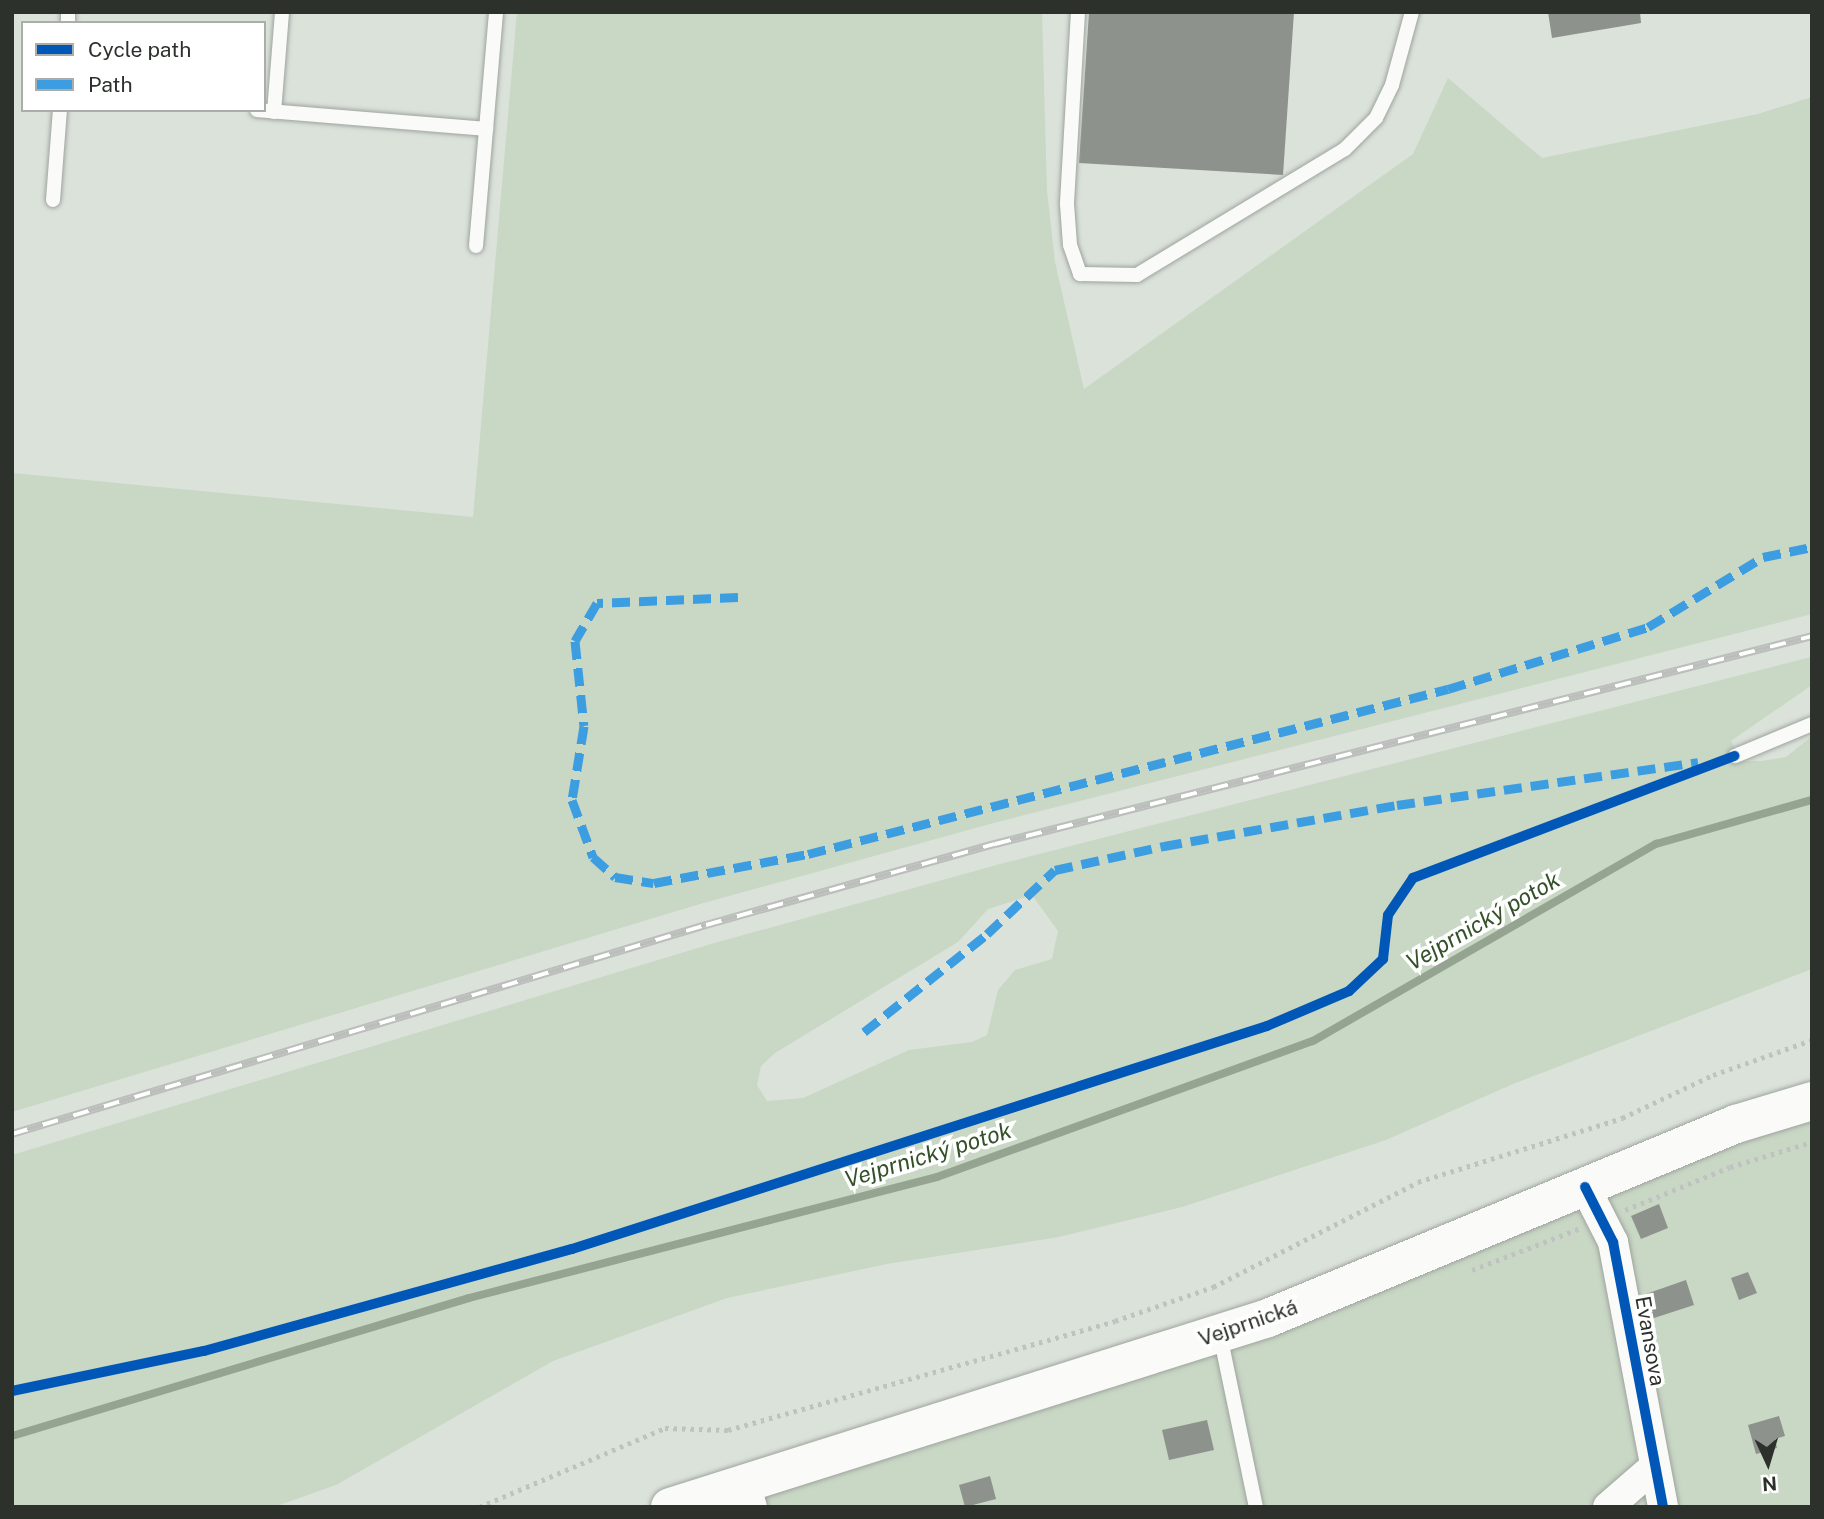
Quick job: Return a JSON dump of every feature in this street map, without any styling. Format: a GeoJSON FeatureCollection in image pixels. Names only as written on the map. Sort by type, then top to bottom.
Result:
{"type":"FeatureCollection","features":[{"type":"Feature","properties":{"kind":"main road","name":"Vejprnická"},"geometry":{"type":"LineString","coordinates":[[670,1507],[749,1495],[1268,1318],[1736,1124],[1812,1101]]}},
{"type":"Feature","properties":{"kind":"street","name":"Evansova"},"geometry":{"type":"LineString","coordinates":[[1585,1187],[1613,1242],[1663,1507]]}},
{"type":"Feature","properties":{"kind":"street"},"geometry":{"type":"LineString","coordinates":[[1608,1507],[1654,1467]]}},
{"type":"Feature","properties":{"kind":"lane"},"geometry":{"type":"LineString","coordinates":[[274,112],[282,12]]}},
{"type":"Feature","properties":{"kind":"lane"},"geometry":{"type":"LineString","coordinates":[[476,246],[496,12]]}},
{"type":"Feature","properties":{"kind":"lane"},"geometry":{"type":"LineString","coordinates":[[1078,12],[1067,204],[1070,245],[1080,274],[1137,275],[1345,149],[1376,118],[1392,85],[1412,12]]}},
{"type":"Feature","properties":{"kind":"lane"},"geometry":{"type":"LineString","coordinates":[[266,111],[486,129]]}},
{"type":"Feature","properties":{"kind":"lane"},"geometry":{"type":"LineString","coordinates":[[53,200],[60,112]]}},
{"type":"Feature","properties":{"kind":"lane"},"geometry":{"type":"LineString","coordinates":[[1735,756],[1812,724]]}},
{"type":"Feature","properties":{"kind":"lane"},"geometry":{"type":"LineString","coordinates":[[1219,1334],[1256,1507]]}},
{"type":"Feature","properties":{"kind":"path"},"geometry":{"type":"LineString","coordinates":[[479,1507],[665,1428],[728,1430],[1115,1321],[1213,1287],[1418,1182],[1622,1118],[1713,1075],[1812,1040]]}},
{"type":"Feature","properties":{"kind":"green space"},"geometry":{"type":"Polygon","coordinates":[[[517,12],[1042,12],[1047,190],[1055,262],[1084,389],[1413,154],[1448,78],[1542,158],[1758,114],[1812,97],[1812,614],[990,824],[700,904],[12,1112],[12,473],[473,517],[517,12]]]}},
{"type":"Feature","properties":{"kind":"green space"},"geometry":{"type":"Polygon","coordinates":[[[1811,657],[1812,685],[1731,741],[1741,761],[1762,761],[1786,757],[1812,736],[1812,969],[1513,1084],[1386,1140],[1182,1207],[1059,1237],[887,1264],[727,1298],[553,1361],[336,1485],[274,1507],[12,1507],[12,1155],[711,944],[1000,864],[1811,657]],[[1032,895],[988,909],[958,942],[775,1053],[761,1066],[757,1085],[767,1101],[803,1098],[909,1050],[972,1042],[987,1035],[998,990],[1015,970],[1052,959],[1058,931],[1032,895]]]}},
{"type":"Feature","properties":{"kind":"green space"},"geometry":{"type":"Polygon","coordinates":[[[1812,1101],[1812,1507],[670,1507],[1268,1318],[1812,1101]]]}},
{"type":"Feature","properties":{"kind":"building"},"geometry":{"type":"Polygon","coordinates":[[[1089,12],[1294,12],[1283,175],[1079,163],[1089,12]]]}},
{"type":"Feature","properties":{"kind":"building"},"geometry":{"type":"Polygon","coordinates":[[[1548,12],[1640,12],[1641,23],[1552,38],[1548,12]]]}},
{"type":"Feature","properties":{"kind":"building"},"geometry":{"type":"Polygon","coordinates":[[[1659,1204],[1668,1228],[1641,1239],[1631,1216],[1659,1204]]]}},
{"type":"Feature","properties":{"kind":"building"},"geometry":{"type":"Polygon","coordinates":[[[1748,1272],[1757,1293],[1739,1300],[1731,1278],[1748,1272]]]}},
{"type":"Feature","properties":{"kind":"building"},"geometry":{"type":"Polygon","coordinates":[[[1686,1280],[1694,1305],[1651,1319],[1643,1295],[1686,1280]]]}},
{"type":"Feature","properties":{"kind":"building"},"geometry":{"type":"Polygon","coordinates":[[[1779,1416],[1785,1436],[1775,1439],[1777,1448],[1756,1454],[1748,1425],[1779,1416]]]}},
{"type":"Feature","properties":{"kind":"building"},"geometry":{"type":"Polygon","coordinates":[[[1207,1420],[1214,1450],[1169,1460],[1162,1430],[1207,1420]]]}},
{"type":"Feature","properties":{"kind":"building"},"geometry":{"type":"Polygon","coordinates":[[[990,1476],[996,1499],[965,1507],[959,1485],[990,1476]]]}},
{"type":"Feature","properties":{"kind":"waterway","name":"Vejprnický potok"},"geometry":{"type":"LineString","coordinates":[[12,1436],[469,1298],[937,1177],[1313,1041],[1656,844],[1812,800]]}},
{"type":"Feature","properties":{"kind":"railway"},"geometry":{"type":"LineString","coordinates":[[12,1134],[706,925],[995,844],[1812,636]]}},
{"type":"Feature","properties":{"kind":"marked path"},"geometry":{"type":"LineString","coordinates":[[738,597],[597,603],[575,641],[584,726],[572,800],[593,857],[615,877],[654,883],[808,854],[1448,689],[1648,627],[1763,557],[1812,547]]}},
{"type":"Feature","properties":{"kind":"marked path"},"geometry":{"type":"LineString","coordinates":[[864,1032],[987,934],[1055,870],[1164,846],[1397,805],[1698,762]]}},
{"type":"Feature","properties":{"kind":"cycle path"},"geometry":{"type":"LineString","coordinates":[[12,1391],[204,1351],[572,1249],[1267,1026],[1349,991],[1383,959],[1388,915],[1413,878],[1735,756]]}},
{"type":"Feature","properties":{"kind":"cycle path"},"geometry":{"type":"LineString","coordinates":[[1585,1187],[1613,1242],[1663,1507]]}}]}
